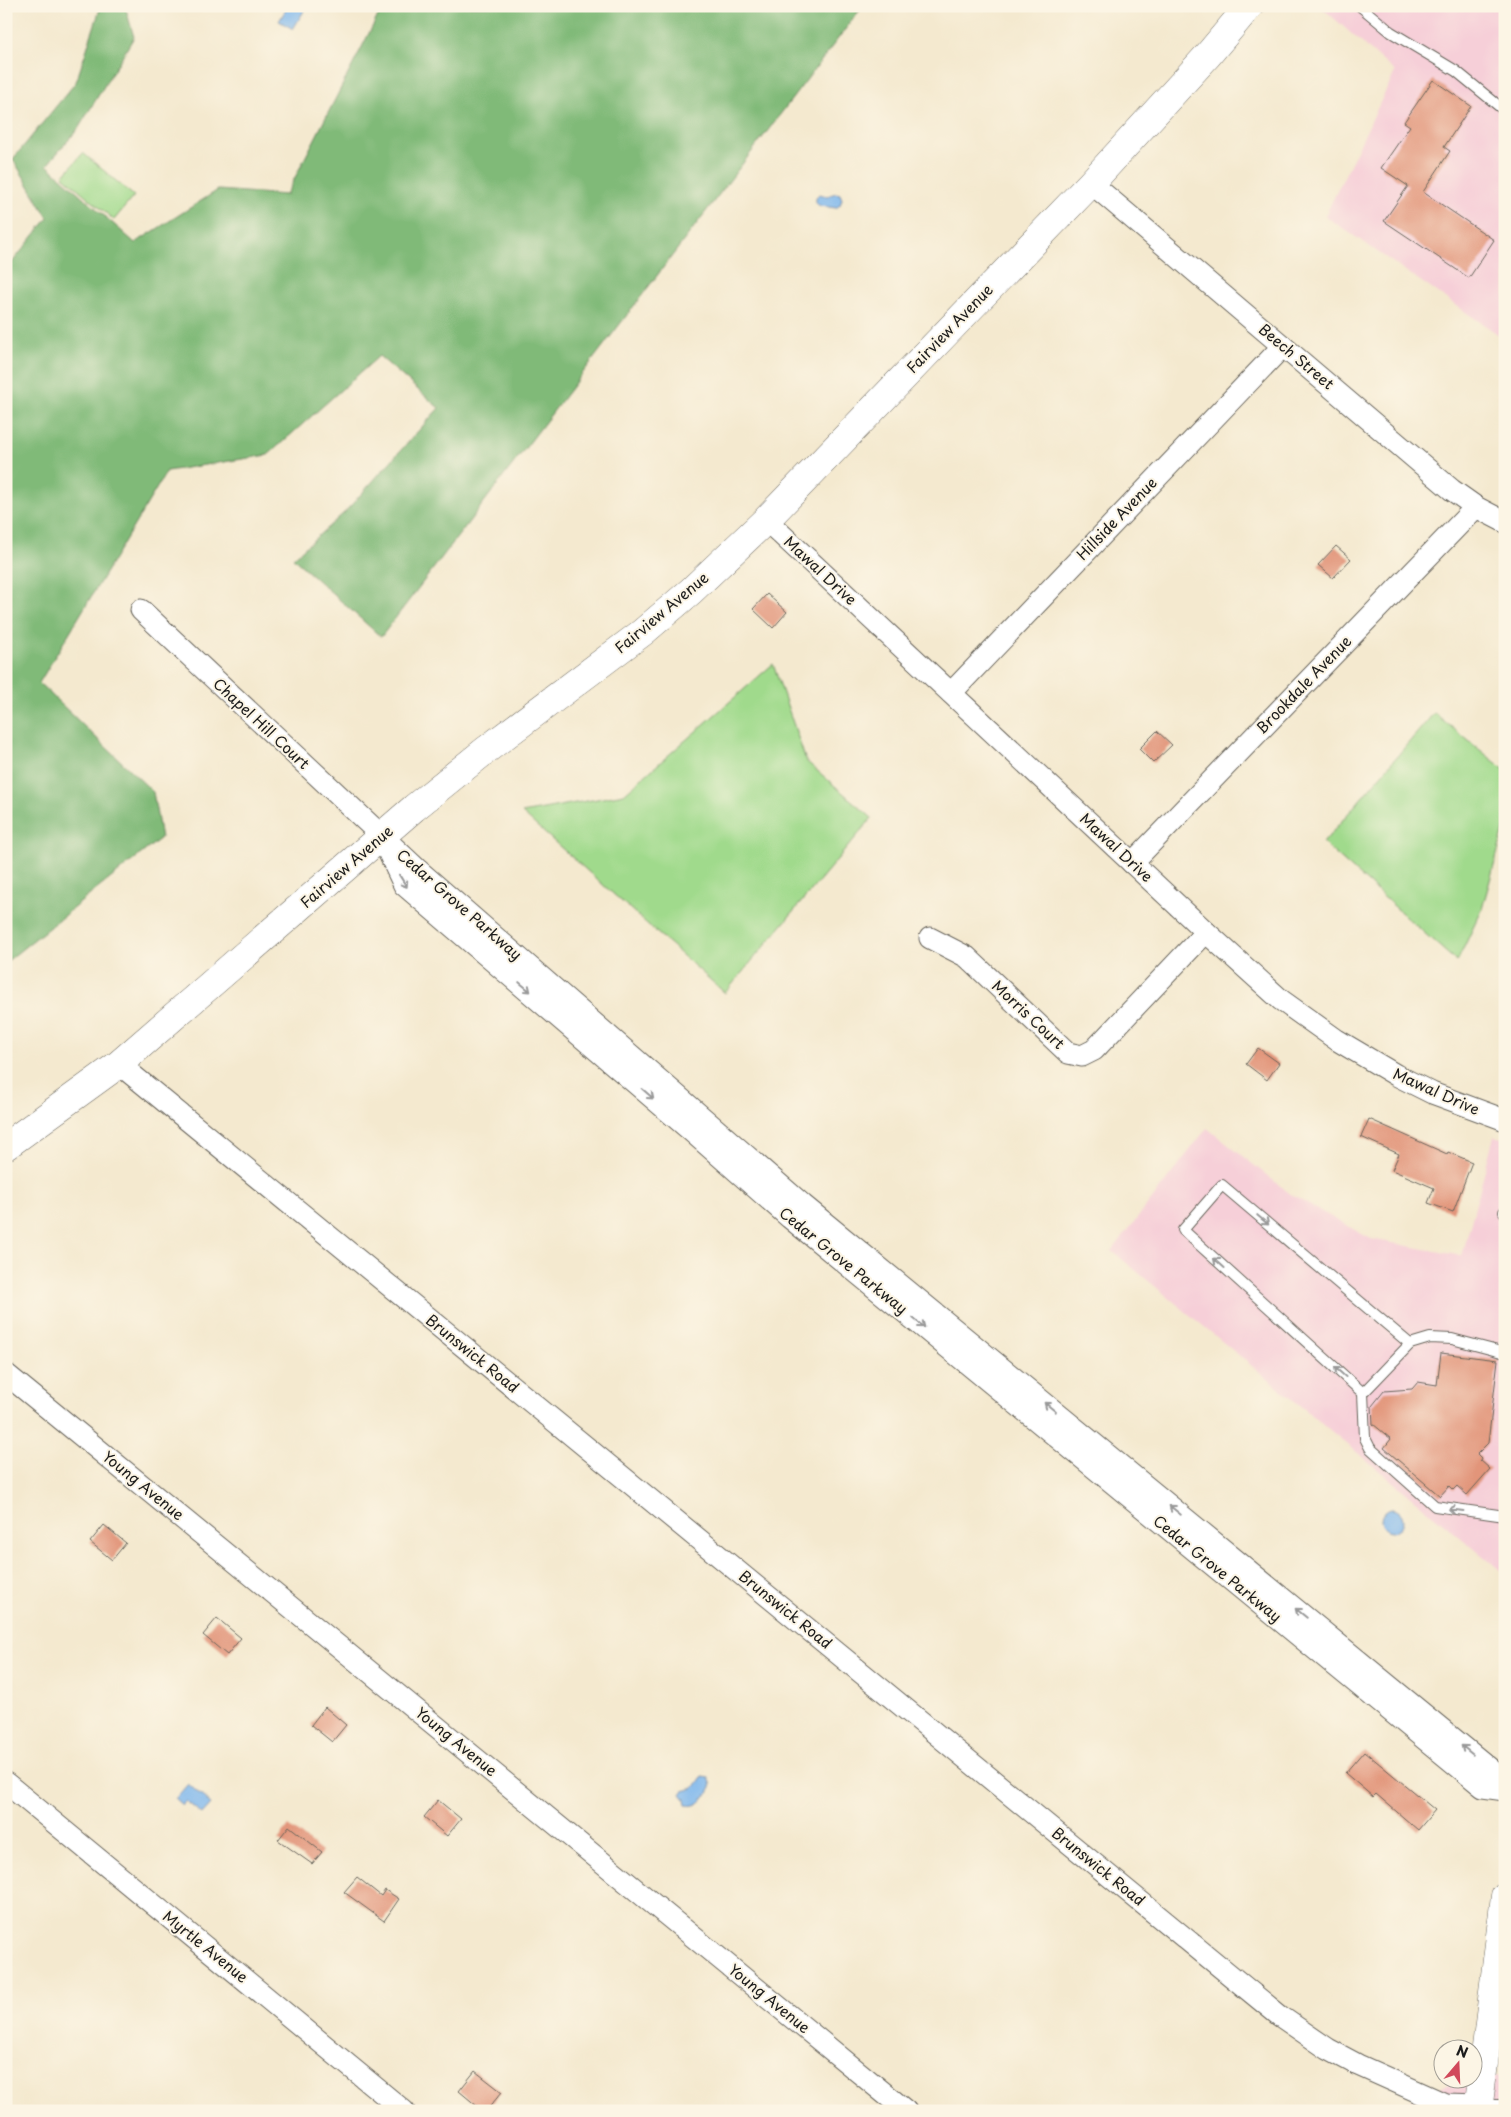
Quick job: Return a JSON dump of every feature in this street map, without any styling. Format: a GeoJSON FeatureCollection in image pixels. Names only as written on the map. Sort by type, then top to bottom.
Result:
{"type":"FeatureCollection","features":[{"type":"Feature","properties":{"kind":"main road","name":"Fairview Avenue"},"geometry":{"type":"LineString","coordinates":[[6,1146],[119,1064],[414,808],[486,750],[643,632],[691,591],[766,520],[1092,183],[1208,55],[1249,6]]}},
{"type":"Feature","properties":{"kind":"main road"},"geometry":{"type":"LineString","coordinates":[[1488,2107],[1505,1896]]}},
{"type":"Feature","properties":{"kind":"street","name":"Beech Street"},"geometry":{"type":"LineString","coordinates":[[1092,183],[1452,490],[1476,507],[1505,522]]}},
{"type":"Feature","properties":{"kind":"street","name":"Hillside Avenue"},"geometry":{"type":"LineString","coordinates":[[950,693],[1283,346]]}},
{"type":"Feature","properties":{"kind":"street","name":"Brookdale Avenue"},"geometry":{"type":"LineString","coordinates":[[1132,863],[1476,507]]}},
{"type":"Feature","properties":{"kind":"street","name":"Mawal Drive"},"geometry":{"type":"LineString","coordinates":[[766,520],[1281,1000],[1337,1040],[1396,1075],[1432,1093],[1505,1120]]}},
{"type":"Feature","properties":{"kind":"street","name":"Chapel Hill Court"},"geometry":{"type":"LineString","coordinates":[[141,610],[382,837]]}},
{"type":"Feature","properties":{"kind":"street","name":"Cedar Grove Parkway"},"geometry":{"type":"LineString","coordinates":[[382,837],[572,1016],[754,1175],[1320,1640],[1505,1781]]}},
{"type":"Feature","properties":{"kind":"street","name":"Morris Court"},"geometry":{"type":"LineString","coordinates":[[930,938],[967,957],[1068,1053],[1082,1056],[1094,1050],[1206,932]]}},
{"type":"Feature","properties":{"kind":"street","name":"Brunswick Road"},"geometry":{"type":"LineString","coordinates":[[119,1064],[1280,2016],[1320,2044],[1351,2061],[1437,2101],[1445,2104],[1488,2107]]}},
{"type":"Feature","properties":{"kind":"street","name":"Young Avenue"},"geometry":{"type":"LineString","coordinates":[[6,1374],[906,2111]]}},
{"type":"Feature","properties":{"kind":"street","name":"Cedar Grove Parkway"},"geometry":{"type":"LineString","coordinates":[[1320,1640],[1483,1787],[1505,1790]]}},
{"type":"Feature","properties":{"kind":"street","name":"Myrtle Avenue"},"geometry":{"type":"LineString","coordinates":[[6,1783],[404,2111]]}},
{"type":"Feature","properties":{"kind":"lane"},"geometry":{"type":"LineString","coordinates":[[1360,6],[1391,32],[1456,71],[1505,111]]}},
{"type":"Feature","properties":{"kind":"lane"},"geometry":{"type":"LineString","coordinates":[[1410,1344],[1222,1185],[1183,1230],[1363,1393],[1365,1438],[1370,1448],[1435,1506],[1505,1516]]}},
{"type":"Feature","properties":{"kind":"lane"},"geometry":{"type":"LineString","coordinates":[[1363,1393],[1410,1344],[1430,1338],[1452,1339],[1505,1353]]}},
{"type":"Feature","properties":{"kind":"shaded area"},"geometry":{"type":"Polygon","coordinates":[[[1320,6],[1505,6],[1505,339],[1325,216],[1395,72],[1320,6]]]}},
{"type":"Feature","properties":{"kind":"shaded area"},"geometry":{"type":"Polygon","coordinates":[[[1207,1128],[1293,1196],[1371,1239],[1462,1256],[1494,1136],[1505,1139],[1505,1574],[1112,1251],[1207,1128]]]}},
{"type":"Feature","properties":{"kind":"shaded area"},"geometry":{"type":"Polygon","coordinates":[[[1505,2076],[1505,2111],[1400,2111],[1405,2103],[1435,2090],[1484,2090],[1484,2078],[1505,2076]]]}},
{"type":"Feature","properties":{"kind":"green space"},"geometry":{"type":"Polygon","coordinates":[[[101,6],[125,6],[134,37],[78,129],[47,165],[135,243],[218,190],[286,195],[383,6],[863,6],[381,637],[293,558],[344,513],[439,408],[379,356],[268,455],[167,471],[39,683],[153,792],[161,838],[6,962],[6,270],[48,218],[13,159],[76,82],[101,6]]]}},
{"type":"Feature","properties":{"kind":"green space"},"geometry":{"type":"Polygon","coordinates":[[[83,153],[134,196],[114,220],[63,176],[83,153]]]}},
{"type":"Feature","properties":{"kind":"green space"},"geometry":{"type":"Polygon","coordinates":[[[773,664],[806,761],[872,818],[725,993],[522,813],[624,794],[773,664]]]}},
{"type":"Feature","properties":{"kind":"green space"},"geometry":{"type":"Polygon","coordinates":[[[1434,713],[1505,770],[1505,826],[1482,909],[1457,962],[1323,843],[1434,713]]]}},
{"type":"Feature","properties":{"kind":"water"},"geometry":{"type":"Polygon","coordinates":[[[288,6],[307,6],[293,29],[279,21],[288,6]]]}},
{"type":"Feature","properties":{"kind":"water"},"geometry":{"type":"Polygon","coordinates":[[[836,193],[840,194],[842,199],[840,205],[836,208],[820,206],[816,203],[816,197],[819,194],[827,196],[836,193]]]}},
{"type":"Feature","properties":{"kind":"water"},"geometry":{"type":"Polygon","coordinates":[[[1392,1509],[1400,1512],[1403,1520],[1400,1528],[1392,1531],[1384,1528],[1381,1520],[1384,1512],[1392,1509]]]}},
{"type":"Feature","properties":{"kind":"water"},"geometry":{"type":"Polygon","coordinates":[[[702,1777],[709,1778],[712,1785],[710,1789],[699,1803],[686,1805],[685,1799],[681,1794],[683,1791],[694,1788],[702,1777]]]}},
{"type":"Feature","properties":{"kind":"water"},"geometry":{"type":"Polygon","coordinates":[[[188,1784],[211,1804],[202,1814],[186,1801],[182,1805],[175,1799],[188,1784]]]}},
{"type":"Feature","properties":{"kind":"building"},"geometry":{"type":"Polygon","coordinates":[[[1433,80],[1471,106],[1444,147],[1450,151],[1423,192],[1494,240],[1469,278],[1384,221],[1408,186],[1381,168],[1410,126],[1404,122],[1433,80]]]}},
{"type":"Feature","properties":{"kind":"building"},"geometry":{"type":"Polygon","coordinates":[[[1336,546],[1351,559],[1333,578],[1318,565],[1336,546]]]}},
{"type":"Feature","properties":{"kind":"building"},"geometry":{"type":"Polygon","coordinates":[[[767,594],[787,612],[773,628],[753,609],[767,594]]]}},
{"type":"Feature","properties":{"kind":"building"},"geometry":{"type":"Polygon","coordinates":[[[1157,731],[1172,745],[1153,763],[1139,749],[1157,731]]]}},
{"type":"Feature","properties":{"kind":"building"},"geometry":{"type":"Polygon","coordinates":[[[1258,1048],[1279,1063],[1267,1080],[1246,1064],[1258,1048]]]}},
{"type":"Feature","properties":{"kind":"building"},"geometry":{"type":"Polygon","coordinates":[[[1369,1119],[1447,1154],[1448,1152],[1472,1162],[1453,1212],[1428,1203],[1434,1188],[1392,1170],[1399,1154],[1361,1137],[1369,1119]]]}},
{"type":"Feature","properties":{"kind":"building"},"geometry":{"type":"Polygon","coordinates":[[[1441,1353],[1498,1360],[1488,1443],[1477,1454],[1481,1458],[1480,1460],[1490,1469],[1467,1495],[1457,1486],[1453,1490],[1449,1486],[1440,1496],[1384,1448],[1391,1439],[1373,1424],[1372,1406],[1384,1391],[1412,1389],[1418,1382],[1437,1385],[1441,1353]]]}},
{"type":"Feature","properties":{"kind":"building"},"geometry":{"type":"Polygon","coordinates":[[[104,1525],[126,1543],[112,1560],[90,1542],[104,1525]]]}},
{"type":"Feature","properties":{"kind":"building"},"geometry":{"type":"Polygon","coordinates":[[[217,1618],[241,1638],[227,1655],[203,1635],[217,1618]]]}},
{"type":"Feature","properties":{"kind":"building"},"geometry":{"type":"Polygon","coordinates":[[[325,1707],[346,1725],[332,1742],[311,1725],[325,1707]]]}},
{"type":"Feature","properties":{"kind":"building"},"geometry":{"type":"Polygon","coordinates":[[[1364,1751],[1435,1810],[1418,1830],[1376,1794],[1373,1797],[1345,1773],[1364,1751]]]}},
{"type":"Feature","properties":{"kind":"building"},"geometry":{"type":"Polygon","coordinates":[[[438,1800],[461,1819],[447,1836],[424,1817],[438,1800]]]}},
{"type":"Feature","properties":{"kind":"building"},"geometry":{"type":"Polygon","coordinates":[[[289,1826],[322,1852],[312,1864],[278,1840],[289,1826]]]}},
{"type":"Feature","properties":{"kind":"building"},"geometry":{"type":"Polygon","coordinates":[[[357,1877],[381,1896],[385,1890],[399,1899],[384,1921],[344,1892],[357,1877]]]}},
{"type":"Feature","properties":{"kind":"building"},"geometry":{"type":"Polygon","coordinates":[[[475,2071],[502,2092],[486,2111],[483,2111],[459,2091],[475,2071]]]}}]}
